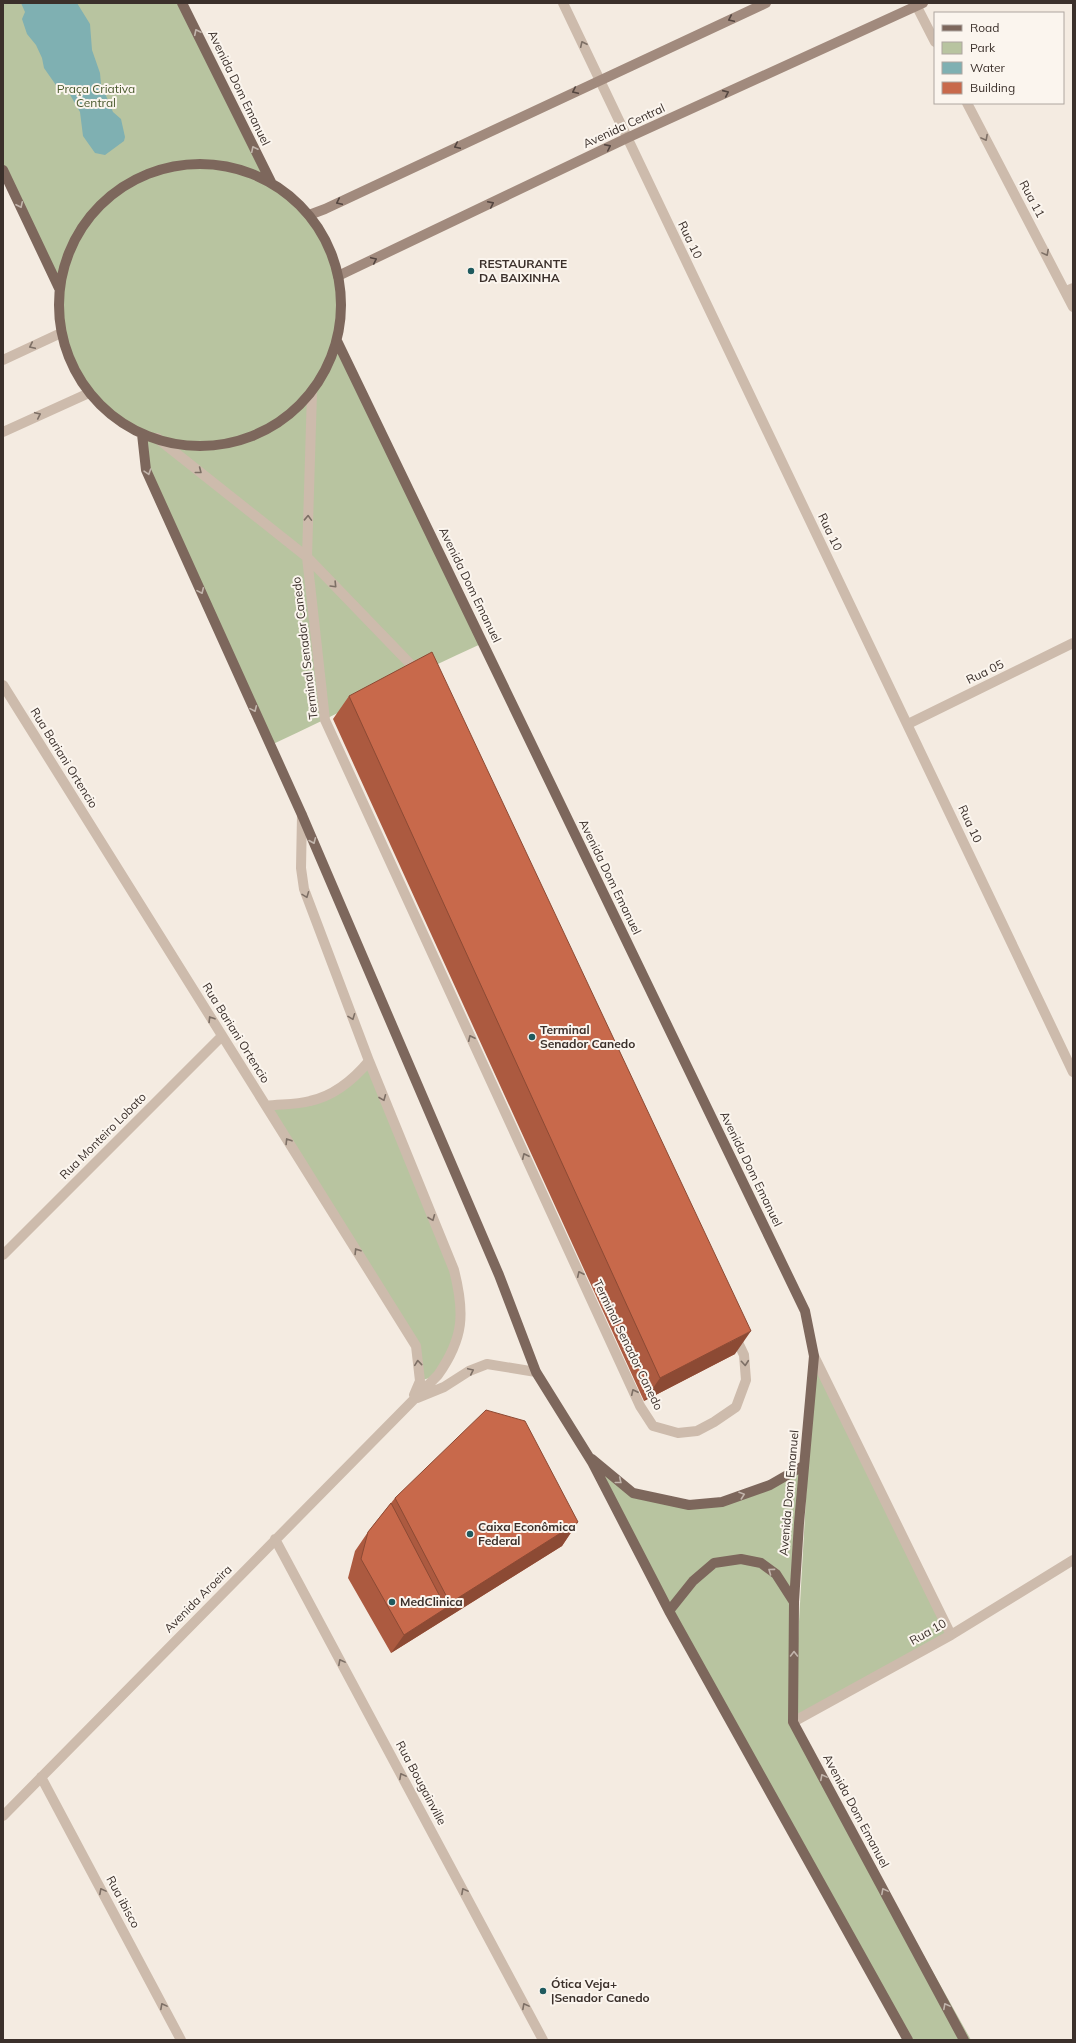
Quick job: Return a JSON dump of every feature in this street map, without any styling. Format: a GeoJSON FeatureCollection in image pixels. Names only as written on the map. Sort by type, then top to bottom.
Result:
{"type":"FeatureCollection","features":[{"type":"Feature","properties":{"kind":"main road","name":"Avenida Dom Emanuel"},"geometry":{"type":"LineString","coordinates":[[182,3],[272,184]]}},
{"type":"Feature","properties":{"kind":"main road"},"geometry":{"type":"LineString","coordinates":[[308,215],[325,209],[766,3]]}},
{"type":"Feature","properties":{"kind":"main road","name":"Avenida Central"},"geometry":{"type":"LineString","coordinates":[[338,276],[627,138],[918,4]]}},
{"type":"Feature","properties":{"kind":"main road"},"geometry":{"type":"LineString","coordinates":[[182,165],[228,167],[272,184],[295,201],[308,215],[327,244],[338,276],[342,305],[337,341],[328,365],[312,392],[280,421],[242,440],[199,446],[142,434],[116,418],[89,393],[71,364],[61,333],[59,288],[72,243],[84,224],[99,206],[137,178],[182,165]]}},
{"type":"Feature","properties":{"kind":"main road"},"geometry":{"type":"LineString","coordinates":[[3,170],[59,288]]}},
{"type":"Feature","properties":{"kind":"main road","name":"Avenida Dom Emanuel"},"geometry":{"type":"LineString","coordinates":[[337,341],[805,1311],[814,1356],[803,1466],[794,1602],[793,1722],[964,2040]]}},
{"type":"Feature","properties":{"kind":"main road"},"geometry":{"type":"LineString","coordinates":[[142,434],[146,470],[302,815],[499,1275],[536,1372],[589,1457],[669,1611],[908,2040]]}},
{"type":"Feature","properties":{"kind":"main road"},"geometry":{"type":"LineString","coordinates":[[589,1457],[633,1493],[689,1505],[722,1502],[770,1485],[803,1466]]}},
{"type":"Feature","properties":{"kind":"main road"},"geometry":{"type":"LineString","coordinates":[[669,1611],[694,1581],[714,1563],[742,1559],[761,1563],[776,1574],[794,1602]]}},
{"type":"Feature","properties":{"kind":"street","name":"Rua 10"},"geometry":{"type":"LineString","coordinates":[[563,3],[1073,1072]]}},
{"type":"Feature","properties":{"kind":"street"},"geometry":{"type":"LineString","coordinates":[[918,4],[934,40]]}},
{"type":"Feature","properties":{"kind":"street","name":"Rua 11"},"geometry":{"type":"LineString","coordinates":[[968,104],[1070,290],[1073,307]]}},
{"type":"Feature","properties":{"kind":"street"},"geometry":{"type":"LineString","coordinates":[[3,360],[61,333]]}},
{"type":"Feature","properties":{"kind":"street","name":"Terminal Senador Canedo"},"geometry":{"type":"LineString","coordinates":[[312,392],[307,557],[325,720],[640,1406],[653,1426],[678,1433],[697,1431],[714,1422],[736,1407],[746,1380],[744,1355],[731,1326]]}},
{"type":"Feature","properties":{"kind":"street"},"geometry":{"type":"LineString","coordinates":[[3,432],[89,393]]}},
{"type":"Feature","properties":{"kind":"street","name":"Terminal Senador Canedo"},"geometry":{"type":"LineString","coordinates":[[157,438],[307,557],[419,672],[422,679]]}},
{"type":"Feature","properties":{"kind":"street","name":"Rua 05"},"geometry":{"type":"LineString","coordinates":[[908,724],[1073,643]]}},
{"type":"Feature","properties":{"kind":"street","name":"Rua Bariani Ortencio"},"geometry":{"type":"LineString","coordinates":[[3,685],[416,1346],[420,1381],[412,1401]]}},
{"type":"Feature","properties":{"kind":"street","name":"Avenida Aroeira"},"geometry":{"type":"LineString","coordinates":[[3,1816],[438,1375],[455,1346],[462,1321],[460,1294],[454,1270],[369,1061],[304,889],[301,868],[302,815]]}},
{"type":"Feature","properties":{"kind":"street","name":"Rua Monteiro Lobato"},"geometry":{"type":"LineString","coordinates":[[3,1255],[222,1036]]}},
{"type":"Feature","properties":{"kind":"street"},"geometry":{"type":"LineString","coordinates":[[266,1106],[310,1101],[329,1094],[347,1083],[369,1061]]}},
{"type":"Feature","properties":{"kind":"street"},"geometry":{"type":"LineString","coordinates":[[814,1356],[951,1635]]}},
{"type":"Feature","properties":{"kind":"street"},"geometry":{"type":"LineString","coordinates":[[412,1401],[444,1387],[469,1371],[487,1364],[511,1366],[536,1372]]}},
{"type":"Feature","properties":{"kind":"street","name":"Rua Bougainville"},"geometry":{"type":"LineString","coordinates":[[276,1539],[543,2040]]}},
{"type":"Feature","properties":{"kind":"street","name":"Rua 10"},"geometry":{"type":"LineString","coordinates":[[793,1722],[951,1635],[1073,1560]]}},
{"type":"Feature","properties":{"kind":"street","name":"Rua ibisco"},"geometry":{"type":"LineString","coordinates":[[41,1777],[181,2040]]}},
{"type":"Feature","properties":{"kind":"green space","name":"Praça Criativa Central"},"geometry":{"type":"Polygon","coordinates":[[[3,3],[182,3],[271,184],[295,201],[319,228],[333,256],[342,305],[332,350],[337,341],[483,643],[271,745],[146,470],[142,434],[155,437],[115,418],[89,393],[69,356],[61,333],[62,279],[59,288],[3,169],[3,3]]]}},
{"type":"Feature","properties":{"kind":"green space"},"geometry":{"type":"Polygon","coordinates":[[[369,1061],[460,1294],[461,1321],[438,1375],[420,1381],[416,1346],[266,1106],[329,1094],[369,1061]]]}},
{"type":"Feature","properties":{"kind":"green space"},"geometry":{"type":"Polygon","coordinates":[[[814,1356],[951,1635],[793,1722],[971,2040],[910,2040],[592,1462],[633,1493],[682,1503],[722,1502],[803,1466],[794,1710],[814,1356]]]}},
{"type":"Feature","properties":{"kind":"water"},"geometry":{"type":"Polygon","coordinates":[[[21,3],[77,3],[90,24],[92,50],[100,73],[101,84],[113,112],[121,119],[125,137],[124,141],[105,155],[95,153],[83,136],[80,112],[69,93],[58,88],[44,68],[42,58],[36,45],[27,34],[22,19],[25,12],[21,3]]]}},
{"type":"Feature","properties":{"kind":"building","name":"Terminal Senador Canedo"},"geometry":{"type":"Polygon","coordinates":[[[432,652],[751,1331],[660,1378],[349,696],[432,652]]]}},
{"type":"Feature","properties":{"kind":"building","name":"Caixa Econômica Federal"},"geometry":{"type":"Polygon","coordinates":[[[486,1410],[525,1421],[578,1522],[450,1603],[395,1498],[486,1410]]]}},
{"type":"Feature","properties":{"kind":"building"},"geometry":{"type":"Polygon","coordinates":[[[391,1503],[446,1608],[404,1635],[361,1559],[368,1532],[391,1503]]]}},
{"type":"Feature","properties":{"kind":"place","name":"RESTAURANTE DA BAIXINHA"},"geometry":{"type":"Point","coordinates":[471,271]}},
{"type":"Feature","properties":{"kind":"place","name":"Terminal Senador Canedo"},"geometry":{"type":"Point","coordinates":[532,1037]}},
{"type":"Feature","properties":{"kind":"place","name":"Caixa Econômica Federal"},"geometry":{"type":"Point","coordinates":[470,1534]}},
{"type":"Feature","properties":{"kind":"place","name":"MedClinica"},"geometry":{"type":"Point","coordinates":[392,1602]}},
{"type":"Feature","properties":{"kind":"place","name":"Ótica Veja+ |Senador Canedo"},"geometry":{"type":"Point","coordinates":[543,1991]}}]}
